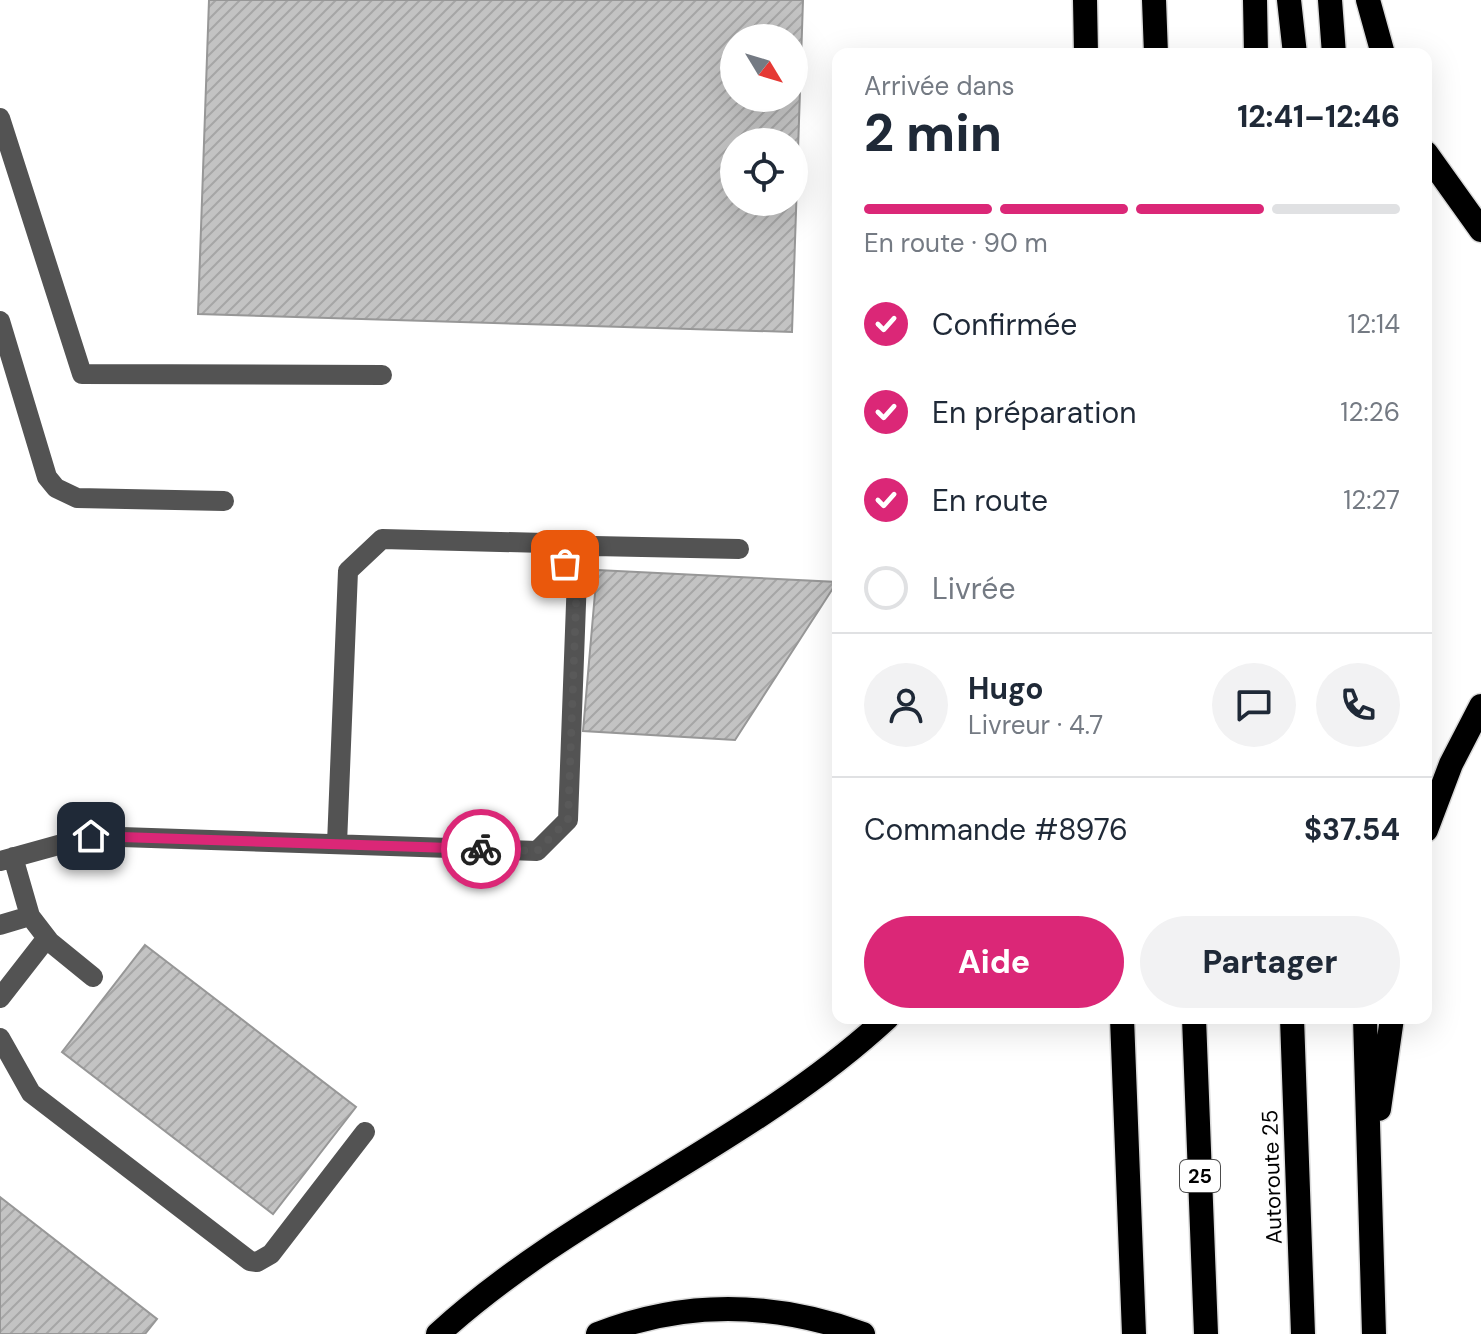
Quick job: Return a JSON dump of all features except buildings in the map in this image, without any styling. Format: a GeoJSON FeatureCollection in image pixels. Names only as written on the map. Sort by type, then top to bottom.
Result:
{"type":"FeatureCollection","features":[{"type":"Feature","properties":{"kind":"highway"},"geometry":{"type":"LineString","coordinates":[[1085,0],[1086,48]]}},
{"type":"Feature","properties":{"kind":"highway"},"geometry":{"type":"LineString","coordinates":[[1154,0],[1156,48]]}},
{"type":"Feature","properties":{"kind":"highway"},"geometry":{"type":"LineString","coordinates":[[1255,0],[1256,48]]}},
{"type":"Feature","properties":{"kind":"highway"},"geometry":{"type":"LineString","coordinates":[[1289,0],[1294,48]]}},
{"type":"Feature","properties":{"kind":"highway"},"geometry":{"type":"LineString","coordinates":[[1330,0],[1334,48]]}},
{"type":"Feature","properties":{"kind":"highway"},"geometry":{"type":"LineString","coordinates":[[1368,0],[1381,48]]}},
{"type":"Feature","properties":{"kind":"highway"},"geometry":{"type":"LineString","coordinates":[[1432,161],[1481,230]]}},
{"type":"Feature","properties":{"kind":"highway"},"geometry":{"type":"LineString","coordinates":[[1432,814],[1451,764],[1481,706]]}},
{"type":"Feature","properties":{"kind":"highway"},"geometry":{"type":"LineString","coordinates":[[438,1334],[512,1273],[788,1097],[879,1024]]}},
{"type":"Feature","properties":{"kind":"highway"},"geometry":{"type":"LineString","coordinates":[[1122,1024],[1134,1334]]}},
{"type":"Feature","properties":{"kind":"highway","name":"25"},"geometry":{"type":"LineString","coordinates":[[1194,1024],[1206,1334]]}},
{"type":"Feature","properties":{"kind":"highway","name":"Autoroute 25"},"geometry":{"type":"LineString","coordinates":[[1292,1024],[1303,1334]]}},
{"type":"Feature","properties":{"kind":"highway"},"geometry":{"type":"LineString","coordinates":[[1365,1024],[1374,1334]]}},
{"type":"Feature","properties":{"kind":"highway"},"geometry":{"type":"LineString","coordinates":[[1368,1179],[1391,1024]]}},
{"type":"Feature","properties":{"kind":"highway"},"geometry":{"type":"LineString","coordinates":[[598,1334],[661,1315],[732,1307],[804,1316],[863,1334]]}},
{"type":"Feature","properties":{"kind":"lane"},"geometry":{"type":"LineString","coordinates":[[0,118],[82,374],[382,375]]}},
{"type":"Feature","properties":{"kind":"lane"},"geometry":{"type":"LineString","coordinates":[[0,321],[39,457],[56,488],[77,498],[224,501]]}},
{"type":"Feature","properties":{"kind":"lane"},"geometry":{"type":"LineString","coordinates":[[93,977],[46,939],[30,916],[7,859],[91,836],[537,851],[568,820],[577,577],[545,543],[382,539],[348,571],[337,844]]}},
{"type":"Feature","properties":{"kind":"lane"},"geometry":{"type":"LineString","coordinates":[[565,564],[574,554],[594,546],[739,549]]}},
{"type":"Feature","properties":{"kind":"lane"},"geometry":{"type":"LineString","coordinates":[[0,925],[30,916]]}},
{"type":"Feature","properties":{"kind":"lane"},"geometry":{"type":"LineString","coordinates":[[0,998],[46,939]]}},
{"type":"Feature","properties":{"kind":"lane"},"geometry":{"type":"LineString","coordinates":[[0,1038],[31,1093],[250,1261],[257,1262],[271,1254],[365,1132]]}},
{"type":"Feature","properties":{"kind":"way so far"},"geometry":{"type":"LineString","coordinates":[[481,849],[537,851],[568,820],[577,577],[565,564]]}},
{"type":"Feature","properties":{"kind":"route"},"geometry":{"type":"LineString","coordinates":[[91,836],[481,849]]}}]}
